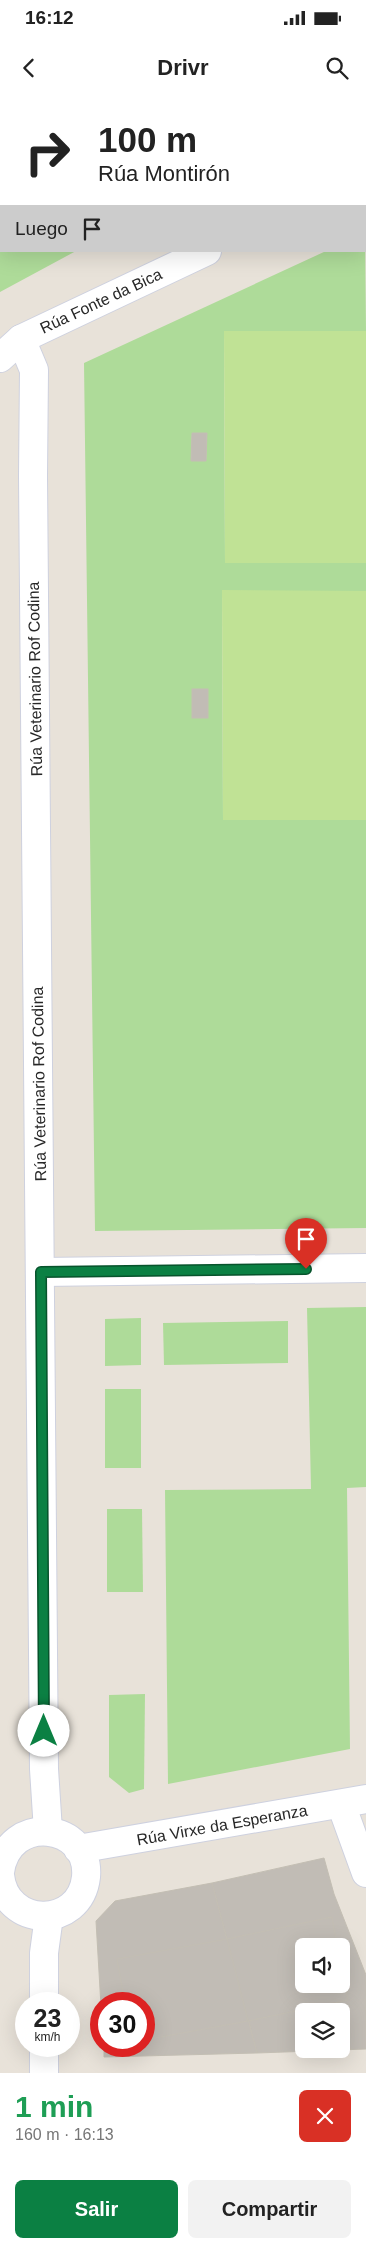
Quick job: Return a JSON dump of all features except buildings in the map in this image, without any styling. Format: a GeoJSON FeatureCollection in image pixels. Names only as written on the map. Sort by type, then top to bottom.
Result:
{"type":"FeatureCollection","features":[{"type":"Feature","properties":{"kind":"street","name":"Rúa Fonte da Bica"},"geometry":{"type":"LineString","coordinates":[[0,358],[21,339],[205,252]]}},
{"type":"Feature","properties":{"kind":"street","name":"Rúa Veterinario Rof Codina"},"geometry":{"type":"LineString","coordinates":[[21,339],[34,370],[33,496],[44,1769],[48,1831]]}},
{"type":"Feature","properties":{"kind":"street"},"geometry":{"type":"LineString","coordinates":[[41,1272],[366,1268]]}},
{"type":"Feature","properties":{"kind":"street"},"geometry":{"type":"LineString","coordinates":[[354,1802],[366,1873]]}},
{"type":"Feature","properties":{"kind":"street","name":"Rúa Virxe da Esperanza"},"geometry":{"type":"LineString","coordinates":[[78,1849],[354,1802]]}},
{"type":"Feature","properties":{"kind":"street"},"geometry":{"type":"LineString","coordinates":[[36,1831],[48,1831],[59,1834],[78,1849],[84,1862],[86,1877],[82,1891],[74,1903],[62,1912],[49,1916],[34,1916],[5,1904],[0,1873],[1,1861],[6,1850],[14,1841],[36,1831]]}},
{"type":"Feature","properties":{"kind":"street"},"geometry":{"type":"LineString","coordinates":[[44,1992],[44,1953],[49,1916]]}},
{"type":"Feature","properties":{"kind":"street"},"geometry":{"type":"LineString","coordinates":[[44,2057],[44,2073]]}},
{"type":"Feature","properties":{"kind":"green space"},"geometry":{"type":"Polygon","coordinates":[[[0,252],[74,252],[0,292],[0,252]]]}},
{"type":"Feature","properties":{"kind":"green space"},"geometry":{"type":"Polygon","coordinates":[[[324,252],[365,252],[366,331],[224,332],[225,563],[366,563],[366,591],[222,591],[223,820],[366,820],[366,1228],[95,1231],[84,363],[324,252]],[[192,433],[191,461],[206,461],[207,433],[192,433]],[[192,689],[192,717],[207,717],[208,689],[192,689]]]}},
{"type":"Feature","properties":{"kind":"green space"},"geometry":{"type":"Polygon","coordinates":[[[224,331],[366,331],[366,563],[225,563],[224,331]]]}},
{"type":"Feature","properties":{"kind":"green space"},"geometry":{"type":"Polygon","coordinates":[[[222,590],[366,591],[366,820],[223,820],[222,590]]]}},
{"type":"Feature","properties":{"kind":"green space"},"geometry":{"type":"Polygon","coordinates":[[[366,1307],[366,1487],[347,1488],[350,1749],[168,1784],[165,1490],[311,1489],[307,1308],[366,1307]]]}},
{"type":"Feature","properties":{"kind":"green space"},"geometry":{"type":"Polygon","coordinates":[[[141,1318],[141,1365],[105,1366],[105,1319],[141,1318]]]}},
{"type":"Feature","properties":{"kind":"green space"},"geometry":{"type":"Polygon","coordinates":[[[288,1321],[288,1363],[164,1365],[163,1323],[288,1321]]]}},
{"type":"Feature","properties":{"kind":"green space"},"geometry":{"type":"Polygon","coordinates":[[[105,1389],[141,1389],[141,1468],[105,1468],[105,1389]]]}},
{"type":"Feature","properties":{"kind":"green space"},"geometry":{"type":"Polygon","coordinates":[[[107,1509],[142,1509],[143,1592],[107,1592],[107,1509]]]}},
{"type":"Feature","properties":{"kind":"green space"},"geometry":{"type":"Polygon","coordinates":[[[145,1694],[144,1789],[129,1793],[109,1777],[109,1695],[145,1694]]]}},
{"type":"Feature","properties":{"kind":"route"},"geometry":{"type":"LineString","coordinates":[[44,1731],[41,1272],[306,1269]]}}]}
